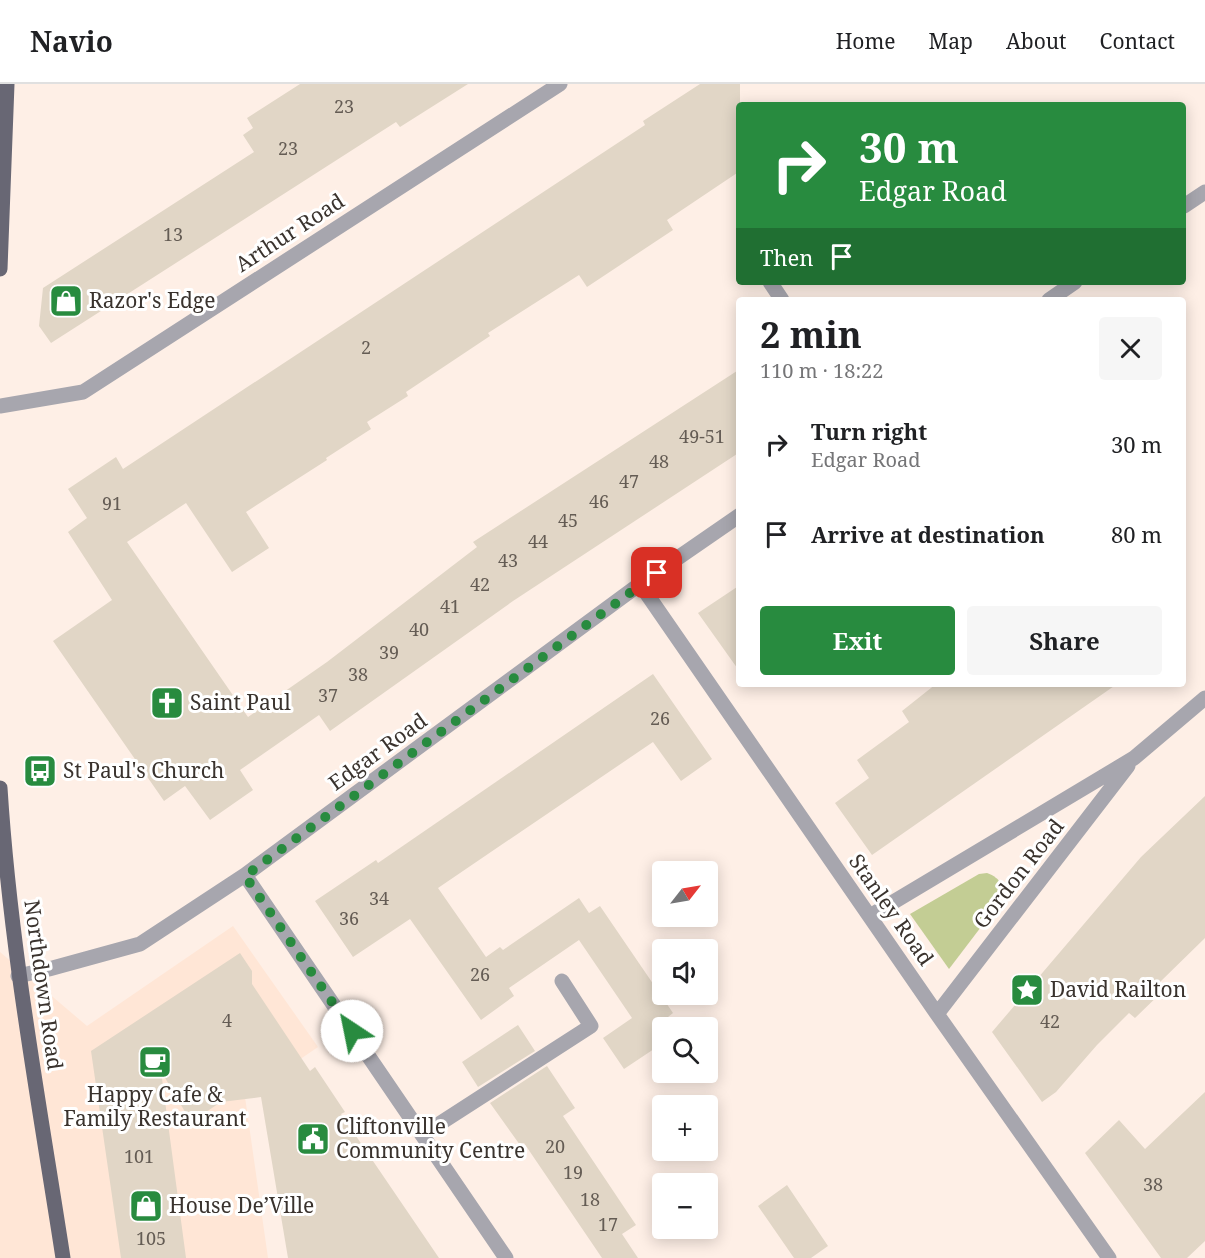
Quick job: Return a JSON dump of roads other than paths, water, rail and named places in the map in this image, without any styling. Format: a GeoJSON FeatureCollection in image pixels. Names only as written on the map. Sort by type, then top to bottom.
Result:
{"type":"FeatureCollection","features":[{"type":"Feature","properties":{"kind":"main road"},"geometry":{"type":"LineString","coordinates":[[0,269],[7,84]]}},
{"type":"Feature","properties":{"kind":"main road","name":"Northdown Road"},"geometry":{"type":"LineString","coordinates":[[0,788],[2,852],[18,976],[63,1258]]}},
{"type":"Feature","properties":{"kind":"street","name":"Arthur Road"},"geometry":{"type":"LineString","coordinates":[[0,406],[83,392],[560,84]]}},
{"type":"Feature","properties":{"kind":"street"},"geometry":{"type":"LineString","coordinates":[[1186,206],[1205,192]]}},
{"type":"Feature","properties":{"kind":"street"},"geometry":{"type":"LineString","coordinates":[[1053,297],[1071,285]]}},
{"type":"Feature","properties":{"kind":"street","name":"Edgar Road"},"geometry":{"type":"LineString","coordinates":[[18,976],[140,944],[245,876],[640,584],[736,518]]}},
{"type":"Feature","properties":{"kind":"street","name":"Stanley Road"},"geometry":{"type":"LineString","coordinates":[[640,584],[937,1014],[1109,1258]]}},
{"type":"Feature","properties":{"kind":"street","name":"Gordon Road"},"geometry":{"type":"LineString","coordinates":[[870,916],[1134,758],[1205,698]]}},
{"type":"Feature","properties":{"kind":"street","name":"Gordon Road"},"geometry":{"type":"LineString","coordinates":[[937,1014],[1134,758]]}},
{"type":"Feature","properties":{"kind":"street"},"geometry":{"type":"LineString","coordinates":[[245,876],[506,1258]]}},
{"type":"Feature","properties":{"kind":"street"},"geometry":{"type":"LineString","coordinates":[[422,1135],[591,1026],[562,981]]}},
{"type":"Feature","properties":{"kind":"place","name":"Razor's Edge"},"geometry":{"type":"Point","coordinates":[66,301]}},
{"type":"Feature","properties":{"kind":"place","name":"Saint Paul"},"geometry":{"type":"Point","coordinates":[167,703]}},
{"type":"Feature","properties":{"kind":"place","name":"St Paul's Church"},"geometry":{"type":"Point","coordinates":[40,771]}},
{"type":"Feature","properties":{"kind":"place","name":"David Railton"},"geometry":{"type":"Point","coordinates":[1027,990]}},
{"type":"Feature","properties":{"kind":"place","name":"Happy Cafe & Family Restaurant"},"geometry":{"type":"Point","coordinates":[155,1062]}},
{"type":"Feature","properties":{"kind":"place","name":"Cliftonville Community Centre"},"geometry":{"type":"Point","coordinates":[313,1139]}},
{"type":"Feature","properties":{"kind":"place","name":"House De’Ville"},"geometry":{"type":"Point","coordinates":[146,1206]}}]}
